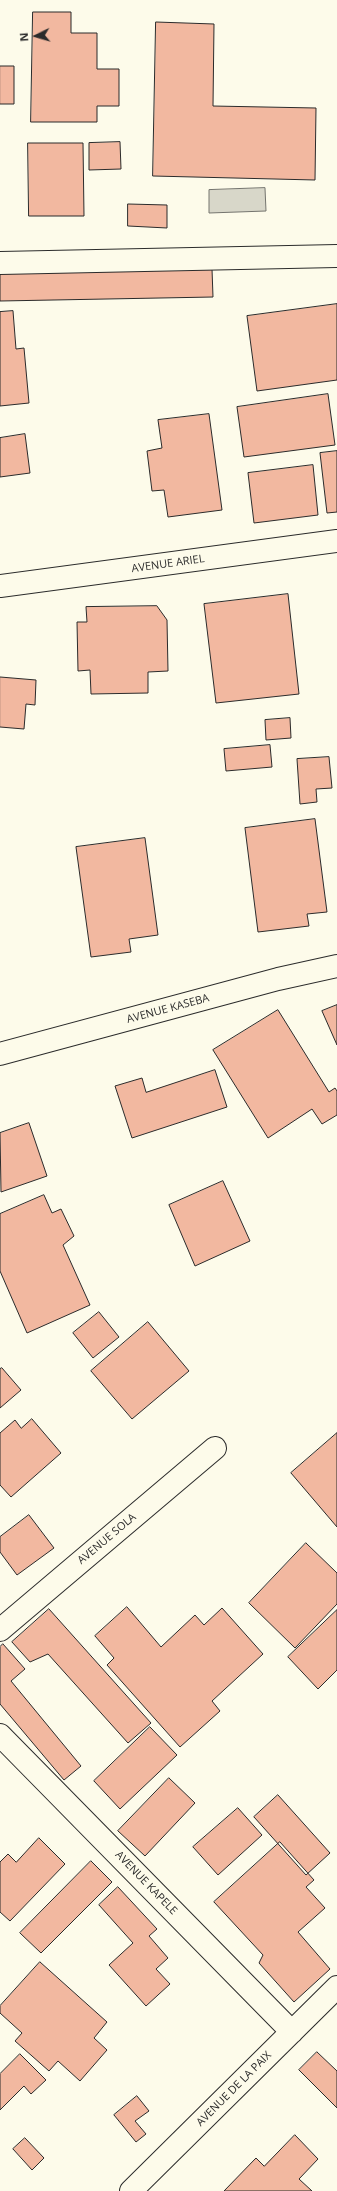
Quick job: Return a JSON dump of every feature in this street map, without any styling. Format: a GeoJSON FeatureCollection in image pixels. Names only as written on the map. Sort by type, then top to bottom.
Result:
{"type":"FeatureCollection","features":[{"type":"Feature","properties":{"kind":"street"},"geometry":{"type":"LineString","coordinates":[[0,263],[337,256]]}},
{"type":"Feature","properties":{"kind":"street","name":"AVENUE ARIEL"},"geometry":{"type":"LineString","coordinates":[[0,586],[337,541]]}},
{"type":"Feature","properties":{"kind":"street","name":"AVENUE KASEBA"},"geometry":{"type":"LineString","coordinates":[[0,1054],[278,979],[337,966]]}},
{"type":"Feature","properties":{"kind":"street","name":"AVENUE SOLA"},"geometry":{"type":"LineString","coordinates":[[0,1630],[215,1448]]}},
{"type":"Feature","properties":{"kind":"street","name":"AVENUE KAPELE"},"geometry":{"type":"LineString","coordinates":[[0,1735],[292,2032]]}},
{"type":"Feature","properties":{"kind":"street","name":"AVENUE DE LA PAIX"},"geometry":{"type":"LineString","coordinates":[[131,2191],[337,1987]]}},
{"type":"Feature","properties":{"kind":"shaded area"},"geometry":{"type":"Polygon","coordinates":[[[265,188],[266,211],[209,213],[209,190],[265,188]]]}},
{"type":"Feature","properties":{"kind":"building"},"geometry":{"type":"Polygon","coordinates":[[[33,12],[71,12],[71,33],[97,33],[97,69],[119,69],[119,106],[97,106],[97,122],[31,122],[33,12]]]}},
{"type":"Feature","properties":{"kind":"building"},"geometry":{"type":"Polygon","coordinates":[[[156,22],[214,24],[213,106],[316,108],[315,180],[153,176],[156,22]]]}},
{"type":"Feature","properties":{"kind":"building"},"geometry":{"type":"Polygon","coordinates":[[[0,66],[14,66],[14,104],[0,104],[0,66]]]}},
{"type":"Feature","properties":{"kind":"building"},"geometry":{"type":"Polygon","coordinates":[[[120,142],[121,169],[89,170],[89,143],[120,142]]]}},
{"type":"Feature","properties":{"kind":"building"},"geometry":{"type":"Polygon","coordinates":[[[28,143],[83,143],[84,216],[29,216],[28,143]]]}},
{"type":"Feature","properties":{"kind":"building"},"geometry":{"type":"Polygon","coordinates":[[[128,204],[167,205],[167,228],[128,226],[128,204]]]}},
{"type":"Feature","properties":{"kind":"building"},"geometry":{"type":"Polygon","coordinates":[[[212,269],[213,297],[0,301],[0,272],[212,269]]]}},
{"type":"Feature","properties":{"kind":"building"},"geometry":{"type":"Polygon","coordinates":[[[337,304],[337,380],[257,391],[247,316],[337,304]]]}},
{"type":"Feature","properties":{"kind":"building"},"geometry":{"type":"Polygon","coordinates":[[[13,311],[16,349],[24,348],[29,403],[0,406],[0,312],[13,311]]]}},
{"type":"Feature","properties":{"kind":"building"},"geometry":{"type":"Polygon","coordinates":[[[328,394],[335,445],[244,457],[237,407],[328,394]]]}},
{"type":"Feature","properties":{"kind":"building"},"geometry":{"type":"Polygon","coordinates":[[[209,414],[222,510],[168,517],[164,490],[152,491],[147,451],[162,448],[158,420],[209,414]]]}},
{"type":"Feature","properties":{"kind":"building"},"geometry":{"type":"Polygon","coordinates":[[[25,434],[30,473],[0,477],[0,438],[25,434]]]}},
{"type":"Feature","properties":{"kind":"building"},"geometry":{"type":"Polygon","coordinates":[[[337,451],[337,512],[327,513],[320,453],[337,451]]]}},
{"type":"Feature","properties":{"kind":"building"},"geometry":{"type":"Polygon","coordinates":[[[313,465],[318,515],[254,523],[248,473],[313,465]]]}},
{"type":"Feature","properties":{"kind":"building"},"geometry":{"type":"Polygon","coordinates":[[[288,594],[299,694],[216,703],[204,604],[288,594]]]}},
{"type":"Feature","properties":{"kind":"building"},"geometry":{"type":"Polygon","coordinates":[[[157,606],[167,620],[168,671],[148,672],[148,693],[91,694],[90,670],[78,671],[77,622],[87,622],[86,607],[157,606]]]}},
{"type":"Feature","properties":{"kind":"building"},"geometry":{"type":"Polygon","coordinates":[[[0,677],[36,680],[35,705],[26,704],[24,729],[0,727],[0,677]]]}},
{"type":"Feature","properties":{"kind":"building"},"geometry":{"type":"Polygon","coordinates":[[[290,718],[291,738],[266,740],[265,720],[290,718]]]}},
{"type":"Feature","properties":{"kind":"building"},"geometry":{"type":"Polygon","coordinates":[[[270,745],[272,767],[226,771],[224,749],[270,745]]]}},
{"type":"Feature","properties":{"kind":"building"},"geometry":{"type":"Polygon","coordinates":[[[329,757],[332,788],[316,789],[317,802],[300,804],[297,759],[329,757]]]}},
{"type":"Feature","properties":{"kind":"building"},"geometry":{"type":"Polygon","coordinates":[[[315,819],[327,912],[307,914],[309,926],[258,932],[245,828],[315,819]]]}},
{"type":"Feature","properties":{"kind":"building"},"geometry":{"type":"Polygon","coordinates":[[[145,838],[158,935],[129,939],[131,952],[91,957],[76,847],[145,838]]]}},
{"type":"Feature","properties":{"kind":"building"},"geometry":{"type":"Polygon","coordinates":[[[337,1005],[337,1045],[322,1011],[337,1005]]]}},
{"type":"Feature","properties":{"kind":"building"},"geometry":{"type":"Polygon","coordinates":[[[278,1010],[329,1092],[335,1088],[337,1091],[337,1115],[322,1124],[312,1109],[268,1138],[213,1050],[278,1010]]]}},
{"type":"Feature","properties":{"kind":"building"},"geometry":{"type":"Polygon","coordinates":[[[215,1070],[227,1107],[132,1138],[115,1086],[142,1078],[146,1092],[215,1070]]]}},
{"type":"Feature","properties":{"kind":"building"},"geometry":{"type":"Polygon","coordinates":[[[29,1123],[47,1176],[1,1192],[0,1133],[29,1123]]]}},
{"type":"Feature","properties":{"kind":"building"},"geometry":{"type":"Polygon","coordinates":[[[223,1181],[250,1241],[195,1266],[169,1205],[223,1181]]]}},
{"type":"Feature","properties":{"kind":"building"},"geometry":{"type":"Polygon","coordinates":[[[44,1195],[52,1213],[61,1209],[74,1236],[63,1245],[90,1305],[27,1333],[0,1271],[0,1214],[44,1195]]]}},
{"type":"Feature","properties":{"kind":"building"},"geometry":{"type":"Polygon","coordinates":[[[99,1312],[119,1337],[93,1358],[73,1333],[99,1312]]]}},
{"type":"Feature","properties":{"kind":"building"},"geometry":{"type":"Polygon","coordinates":[[[148,1322],[189,1371],[132,1419],[91,1371],[148,1322]]]}},
{"type":"Feature","properties":{"kind":"building"},"geometry":{"type":"Polygon","coordinates":[[[2,1368],[21,1390],[0,1408],[0,1369],[2,1368]]]}},
{"type":"Feature","properties":{"kind":"building"},"geometry":{"type":"Polygon","coordinates":[[[32,1419],[61,1453],[11,1497],[0,1485],[0,1433],[15,1420],[21,1428],[32,1419]]]}},
{"type":"Feature","properties":{"kind":"building"},"geometry":{"type":"Polygon","coordinates":[[[337,1433],[337,1527],[291,1473],[337,1433]]]}},
{"type":"Feature","properties":{"kind":"building"},"geometry":{"type":"Polygon","coordinates":[[[29,1515],[54,1548],[17,1575],[0,1552],[0,1537],[29,1515]]]}},
{"type":"Feature","properties":{"kind":"building"},"geometry":{"type":"Polygon","coordinates":[[[306,1543],[337,1573],[337,1604],[295,1648],[249,1603],[306,1543]]]}},
{"type":"Feature","properties":{"kind":"building"},"geometry":{"type":"Polygon","coordinates":[[[127,1607],[161,1647],[195,1615],[204,1625],[222,1608],[263,1654],[212,1701],[220,1711],[180,1747],[107,1665],[114,1658],[95,1636],[127,1607]]]}},
{"type":"Feature","properties":{"kind":"building"},"geometry":{"type":"Polygon","coordinates":[[[49,1609],[151,1723],[128,1743],[48,1654],[30,1662],[12,1642],[49,1609]]]}},
{"type":"Feature","properties":{"kind":"building"},"geometry":{"type":"Polygon","coordinates":[[[337,1610],[337,1670],[318,1689],[288,1657],[337,1610]]]}},
{"type":"Feature","properties":{"kind":"building"},"geometry":{"type":"Polygon","coordinates":[[[3,1644],[25,1669],[11,1681],[81,1766],[64,1780],[0,1704],[0,1647],[3,1644]]]}},
{"type":"Feature","properties":{"kind":"building"},"geometry":{"type":"Polygon","coordinates":[[[150,1727],[177,1755],[120,1809],[94,1781],[150,1727]]]}},
{"type":"Feature","properties":{"kind":"building"},"geometry":{"type":"Polygon","coordinates":[[[169,1778],[195,1803],[145,1856],[118,1831],[169,1778]]]}},
{"type":"Feature","properties":{"kind":"building"},"geometry":{"type":"Polygon","coordinates":[[[278,1795],[330,1853],[306,1875],[254,1817],[278,1795]]]}},
{"type":"Feature","properties":{"kind":"building"},"geometry":{"type":"Polygon","coordinates":[[[238,1808],[262,1835],[218,1875],[193,1847],[238,1808]]]}},
{"type":"Feature","properties":{"kind":"building"},"geometry":{"type":"Polygon","coordinates":[[[39,1838],[65,1864],[10,1921],[0,1912],[0,1862],[8,1854],[16,1862],[39,1838]]]}},
{"type":"Feature","properties":{"kind":"building"},"geometry":{"type":"Polygon","coordinates":[[[280,1842],[314,1880],[306,1887],[325,1908],[298,1932],[330,1969],[294,2002],[259,1963],[263,1955],[214,1902],[280,1842]]]}},
{"type":"Feature","properties":{"kind":"building"},"geometry":{"type":"Polygon","coordinates":[[[91,1861],[112,1882],[41,1953],[20,1933],[91,1861]]]}},
{"type":"Feature","properties":{"kind":"building"},"geometry":{"type":"Polygon","coordinates":[[[118,1887],[157,1929],[149,1936],[168,1958],[156,1969],[170,1984],[146,2006],[109,1965],[133,1943],[99,1905],[118,1887]]]}},
{"type":"Feature","properties":{"kind":"building"},"geometry":{"type":"Polygon","coordinates":[[[40,1962],[107,2022],[94,2038],[107,2050],[80,2081],[58,2061],[49,2071],[15,2041],[22,2033],[0,2013],[0,2006],[40,1962]]]}},
{"type":"Feature","properties":{"kind":"building"},"geometry":{"type":"Polygon","coordinates":[[[317,2052],[337,2071],[337,2108],[299,2070],[317,2052]]]}},
{"type":"Feature","properties":{"kind":"building"},"geometry":{"type":"Polygon","coordinates":[[[20,2054],[46,2080],[31,2094],[24,2086],[0,2110],[0,2074],[20,2054]]]}},
{"type":"Feature","properties":{"kind":"building"},"geometry":{"type":"Polygon","coordinates":[[[137,2096],[149,2111],[135,2121],[146,2134],[136,2142],[114,2115],[137,2096]]]}},
{"type":"Feature","properties":{"kind":"building"},"geometry":{"type":"Polygon","coordinates":[[[295,2135],[318,2159],[299,2179],[312,2191],[224,2191],[256,2158],[264,2166],[295,2135]]]}},
{"type":"Feature","properties":{"kind":"building"},"geometry":{"type":"Polygon","coordinates":[[[25,2138],[44,2158],[32,2170],[13,2149],[25,2138]]]}}]}
